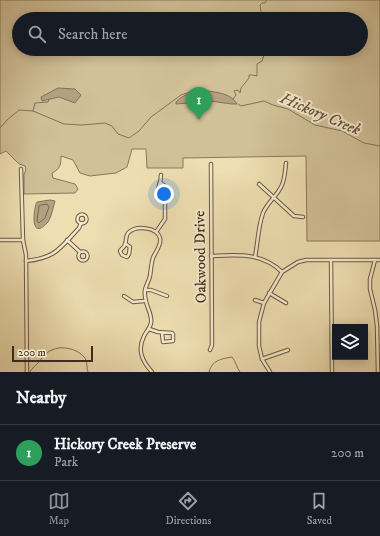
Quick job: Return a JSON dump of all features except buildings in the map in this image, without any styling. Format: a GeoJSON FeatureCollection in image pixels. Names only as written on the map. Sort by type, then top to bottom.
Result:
{"type":"FeatureCollection","features":[{"type":"Feature","properties":{"kind":"street"},"geometry":{"type":"LineString","coordinates":[[255,257],[259,225],[265,208],[281,188],[286,163]]}},
{"type":"Feature","properties":{"kind":"street","name":"Oakwood Drive"},"geometry":{"type":"LineString","coordinates":[[210,350],[212,345],[211,164]]}},
{"type":"Feature","properties":{"kind":"street"},"geometry":{"type":"LineString","coordinates":[[21,169],[23,240],[26,261],[27,372]]}},
{"type":"Feature","properties":{"kind":"street"},"geometry":{"type":"LineString","coordinates":[[156,232],[165,218],[165,202],[159,196],[158,191],[158,186],[161,183],[161,175]]}},
{"type":"Feature","properties":{"kind":"street"},"geometry":{"type":"LineString","coordinates":[[161,183],[165,186],[163,199]]}},
{"type":"Feature","properties":{"kind":"street"},"geometry":{"type":"LineString","coordinates":[[259,184],[294,216],[303,217]]}},
{"type":"Feature","properties":{"kind":"street"},"geometry":{"type":"LineString","coordinates":[[26,261],[39,260],[48,257],[57,250],[79,228],[81,224]]}},
{"type":"Feature","properties":{"kind":"street"},"geometry":{"type":"LineString","coordinates":[[126,244],[130,247],[127,257],[122,256],[120,252],[126,244],[128,233],[134,230],[146,228],[156,232],[160,238],[160,245],[154,257],[150,277],[145,290],[144,301],[151,317],[151,323],[143,338],[140,348],[141,356],[152,372]]}},
{"type":"Feature","properties":{"kind":"street"},"geometry":{"type":"LineString","coordinates":[[0,240],[23,240]]}},
{"type":"Feature","properties":{"kind":"street"},"geometry":{"type":"LineString","coordinates":[[67,240],[80,252]]}},
{"type":"Feature","properties":{"kind":"street"},"geometry":{"type":"LineString","coordinates":[[211,256],[245,255],[255,257],[269,262],[282,272]]}},
{"type":"Feature","properties":{"kind":"street"},"geometry":{"type":"LineString","coordinates":[[270,372],[262,360],[259,346],[260,314],[269,293],[282,272],[298,262],[306,260],[380,260]]}},
{"type":"Feature","properties":{"kind":"street"},"geometry":{"type":"LineString","coordinates":[[331,260],[332,372]]}},
{"type":"Feature","properties":{"kind":"street"},"geometry":{"type":"LineString","coordinates":[[375,260],[370,279],[370,289],[377,326],[378,372]]}},
{"type":"Feature","properties":{"kind":"street"},"geometry":{"type":"LineString","coordinates":[[145,290],[151,290],[167,296]]}},
{"type":"Feature","properties":{"kind":"street"},"geometry":{"type":"LineString","coordinates":[[269,293],[286,303]]}},
{"type":"Feature","properties":{"kind":"street"},"geometry":{"type":"LineString","coordinates":[[124,296],[133,302],[144,301]]}},
{"type":"Feature","properties":{"kind":"street"},"geometry":{"type":"LineString","coordinates":[[255,300],[264,303]]}},
{"type":"Feature","properties":{"kind":"street"},"geometry":{"type":"LineString","coordinates":[[148,329],[155,332],[162,332],[172,333],[173,341],[163,342],[162,332]]}},
{"type":"Feature","properties":{"kind":"street"},"geometry":{"type":"LineString","coordinates":[[262,360],[288,350]]}},
{"type":"Feature","properties":{"kind":"shaded area"},"geometry":{"type":"Polygon","coordinates":[[[0,0],[380,0],[380,241],[307,241],[306,156],[183,158],[183,168],[147,168],[146,149],[132,149],[127,167],[116,173],[90,176],[80,173],[73,160],[61,156],[60,166],[52,173],[53,178],[75,184],[78,189],[75,193],[24,194],[25,166],[19,164],[6,151],[0,154],[0,0]]]}},
{"type":"Feature","properties":{"kind":"water"},"geometry":{"type":"Polygon","coordinates":[[[58,88],[75,89],[81,95],[75,103],[59,97],[42,101],[41,97],[58,88]]]}},
{"type":"Feature","properties":{"kind":"water"},"geometry":{"type":"Polygon","coordinates":[[[207,91],[228,96],[237,104],[202,100],[176,104],[179,99],[194,92],[207,91]]]}},
{"type":"Feature","properties":{"kind":"water"},"geometry":{"type":"Polygon","coordinates":[[[50,200],[55,201],[50,217],[48,222],[39,229],[34,224],[36,204],[37,202],[50,200]]]}},
{"type":"Feature","properties":{"kind":"waterway"},"geometry":{"type":"LineString","coordinates":[[261,12],[260,5],[265,3],[267,0]]}},
{"type":"Feature","properties":{"kind":"waterway"},"geometry":{"type":"LineString","coordinates":[[233,99],[236,95],[234,91],[238,90],[240,93],[241,88],[249,78],[249,75],[257,76],[257,64],[262,61],[264,56]]}},
{"type":"Feature","properties":{"kind":"waterway","name":"Hickory Creek"},"geometry":{"type":"LineString","coordinates":[[0,128],[19,110],[33,111],[64,124],[82,125],[105,123],[112,126],[118,134],[129,138],[139,131],[151,117],[181,95],[193,91],[205,92]]}},
{"type":"Feature","properties":{"kind":"waterway"},"geometry":{"type":"LineString","coordinates":[[33,111],[35,103],[48,102],[49,99]]}},
{"type":"Feature","properties":{"kind":"waterway","name":"Hickory Creek"},"geometry":{"type":"LineString","coordinates":[[238,104],[241,106],[264,101],[288,109],[315,125],[342,131],[364,143],[380,146]]}},
{"type":"Feature","properties":{"kind":"waterway"},"geometry":{"type":"LineString","coordinates":[[30,372],[44,355],[60,348],[74,350],[81,354],[86,360],[88,372]]}},
{"type":"Feature","properties":{"kind":"waterway"},"geometry":{"type":"LineString","coordinates":[[209,372],[212,365],[221,359],[232,357],[240,372]]}},
{"type":"Feature","properties":{"kind":"place","name":"Hickory Creek Preserve"},"geometry":{"type":"Point","coordinates":[199,120]}}]}
